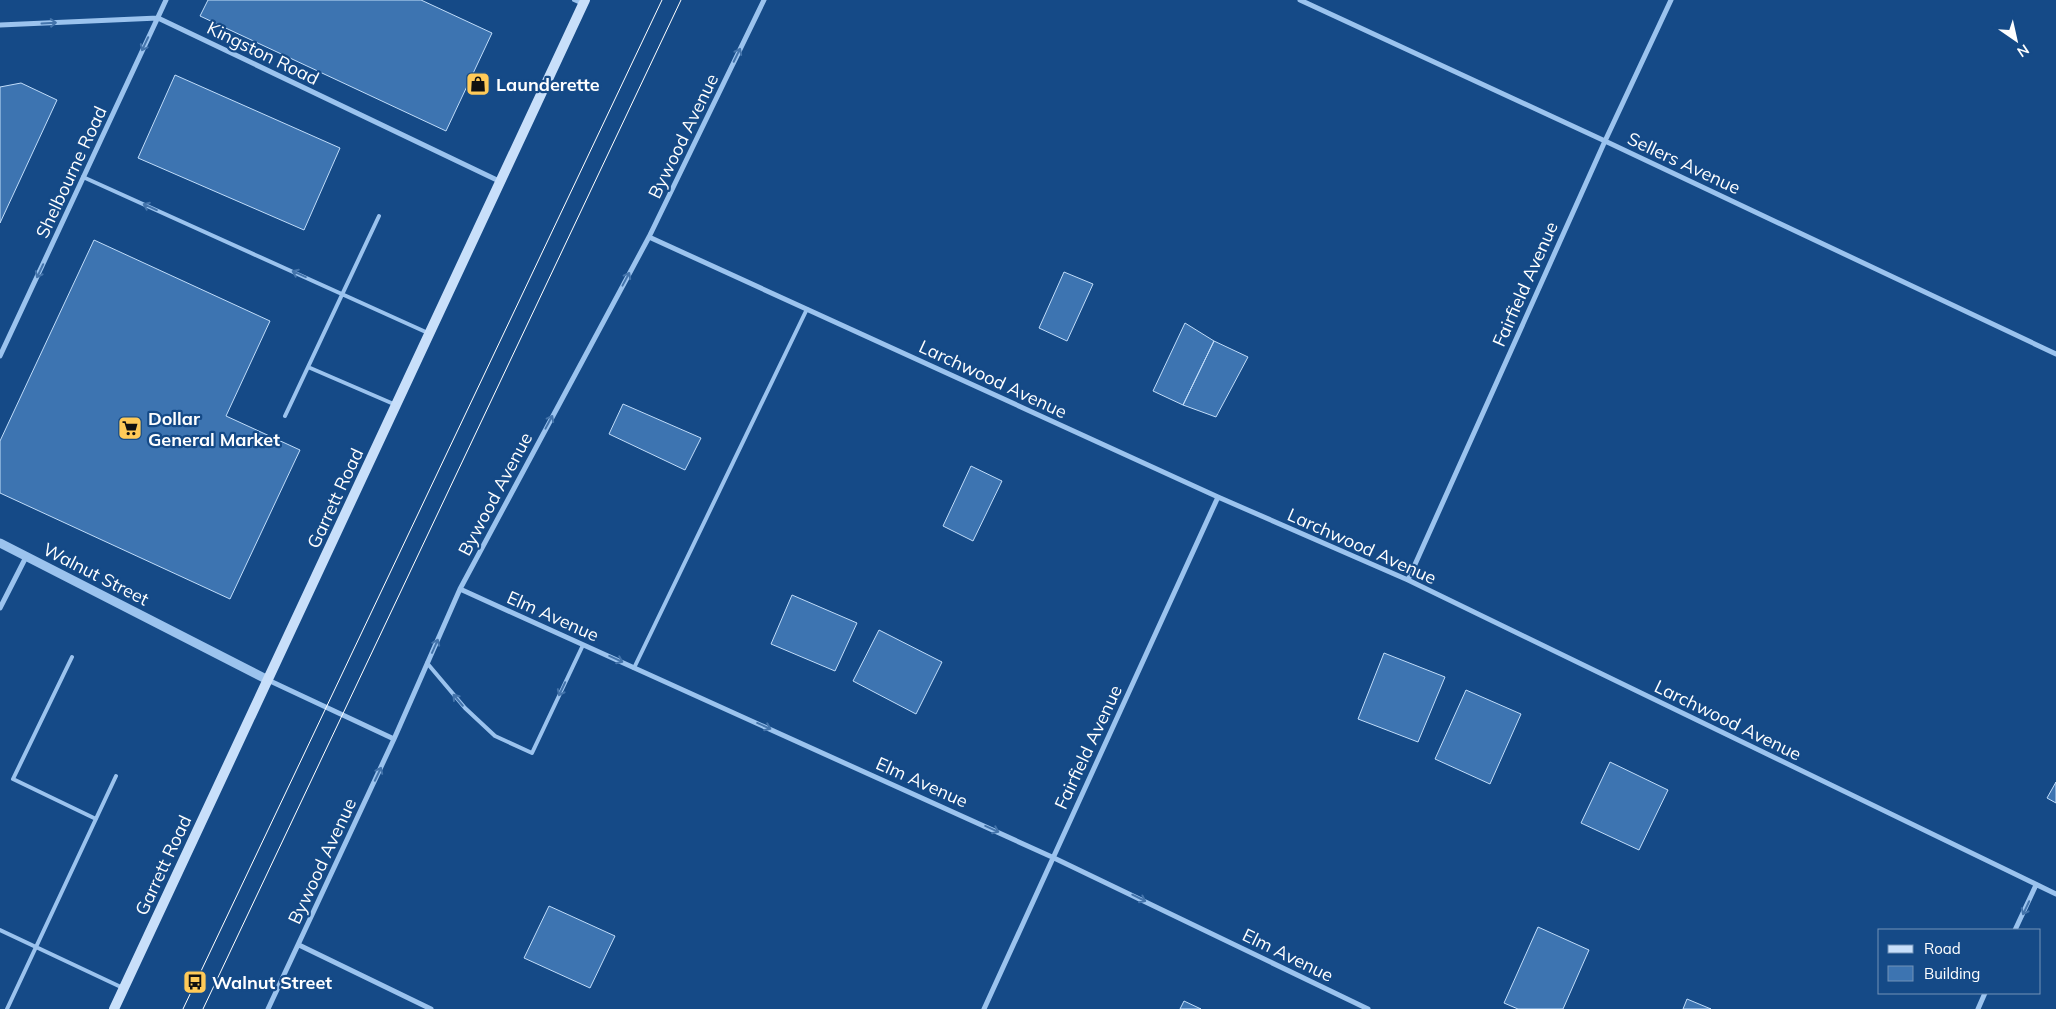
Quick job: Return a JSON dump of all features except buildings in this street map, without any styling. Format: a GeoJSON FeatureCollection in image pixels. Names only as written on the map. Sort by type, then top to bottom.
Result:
{"type":"FeatureCollection","features":[{"type":"Feature","properties":{"kind":"main road","name":"Garrett Road"},"geometry":{"type":"LineString","coordinates":[[114,1009],[396,405],[581,1]]}},
{"type":"Feature","properties":{"kind":"street","name":"Shelbourne Road"},"geometry":{"type":"LineString","coordinates":[[0,356],[166,0]]}},
{"type":"Feature","properties":{"kind":"street","name":"Bywood Avenue"},"geometry":{"type":"LineString","coordinates":[[268,1009],[394,739],[460,589],[649,237],[764,0]]}},
{"type":"Feature","properties":{"kind":"street","name":"Sellers Avenue"},"geometry":{"type":"LineString","coordinates":[[1300,0],[1605,141],[2056,354]]}},
{"type":"Feature","properties":{"kind":"street","name":"Fairfield Avenue"},"geometry":{"type":"LineString","coordinates":[[1408,580],[1605,141],[1671,0]]}},
{"type":"Feature","properties":{"kind":"street","name":"Kingston Road"},"geometry":{"type":"LineString","coordinates":[[0,25],[158,18],[499,181]]}},
{"type":"Feature","properties":{"kind":"street","name":"Larchwood Avenue"},"geometry":{"type":"LineString","coordinates":[[649,237],[1218,497],[1408,580],[2056,894]]}},
{"type":"Feature","properties":{"kind":"street","name":"Fairfield Avenue"},"geometry":{"type":"LineString","coordinates":[[984,1009],[1218,497]]}},
{"type":"Feature","properties":{"kind":"street","name":"Walnut Street"},"geometry":{"type":"LineString","coordinates":[[0,543],[268,680],[394,739]]}},
{"type":"Feature","properties":{"kind":"street"},"geometry":{"type":"LineString","coordinates":[[0,608],[26,557]]}},
{"type":"Feature","properties":{"kind":"street","name":"Elm Avenue"},"geometry":{"type":"LineString","coordinates":[[460,589],[1052,857],[1368,1009]]}},
{"type":"Feature","properties":{"kind":"street"},"geometry":{"type":"LineString","coordinates":[[2015,929],[2036,885]]}},
{"type":"Feature","properties":{"kind":"street"},"geometry":{"type":"LineString","coordinates":[[299,945],[430,1009]]}},
{"type":"Feature","properties":{"kind":"street"},"geometry":{"type":"LineString","coordinates":[[1978,1009],[1985,994]]}},
{"type":"Feature","properties":{"kind":"lane"},"geometry":{"type":"LineString","coordinates":[[83,178],[429,333]]}},
{"type":"Feature","properties":{"kind":"lane"},"geometry":{"type":"LineString","coordinates":[[285,416],[379,216]]}},
{"type":"Feature","properties":{"kind":"lane"},"geometry":{"type":"LineString","coordinates":[[634,668],[807,309]]}},
{"type":"Feature","properties":{"kind":"lane"},"geometry":{"type":"LineString","coordinates":[[308,367],[396,405]]}},
{"type":"Feature","properties":{"kind":"lane"},"geometry":{"type":"LineString","coordinates":[[427,663],[465,708],[495,736],[532,753],[583,645]]}},
{"type":"Feature","properties":{"kind":"lane"},"geometry":{"type":"LineString","coordinates":[[72,657],[12,779],[96,819]]}},
{"type":"Feature","properties":{"kind":"lane"},"geometry":{"type":"LineString","coordinates":[[7,1009],[116,776]]}},
{"type":"Feature","properties":{"kind":"lane"},"geometry":{"type":"LineString","coordinates":[[0,930],[123,988]]}},
{"type":"Feature","properties":{"kind":"tram line"},"geometry":{"type":"LineString","coordinates":[[183,1009],[662,0]]}},
{"type":"Feature","properties":{"kind":"tram line"},"geometry":{"type":"LineString","coordinates":[[203,1009],[681,0]]}},
{"type":"Feature","properties":{"kind":"place","name":"Launderette"},"geometry":{"type":"Point","coordinates":[478,84]}},
{"type":"Feature","properties":{"kind":"place","name":"Dollar General Market"},"geometry":{"type":"Point","coordinates":[130,428]}},
{"type":"Feature","properties":{"kind":"place","name":"Walnut Street"},"geometry":{"type":"Point","coordinates":[195,982]}}]}
